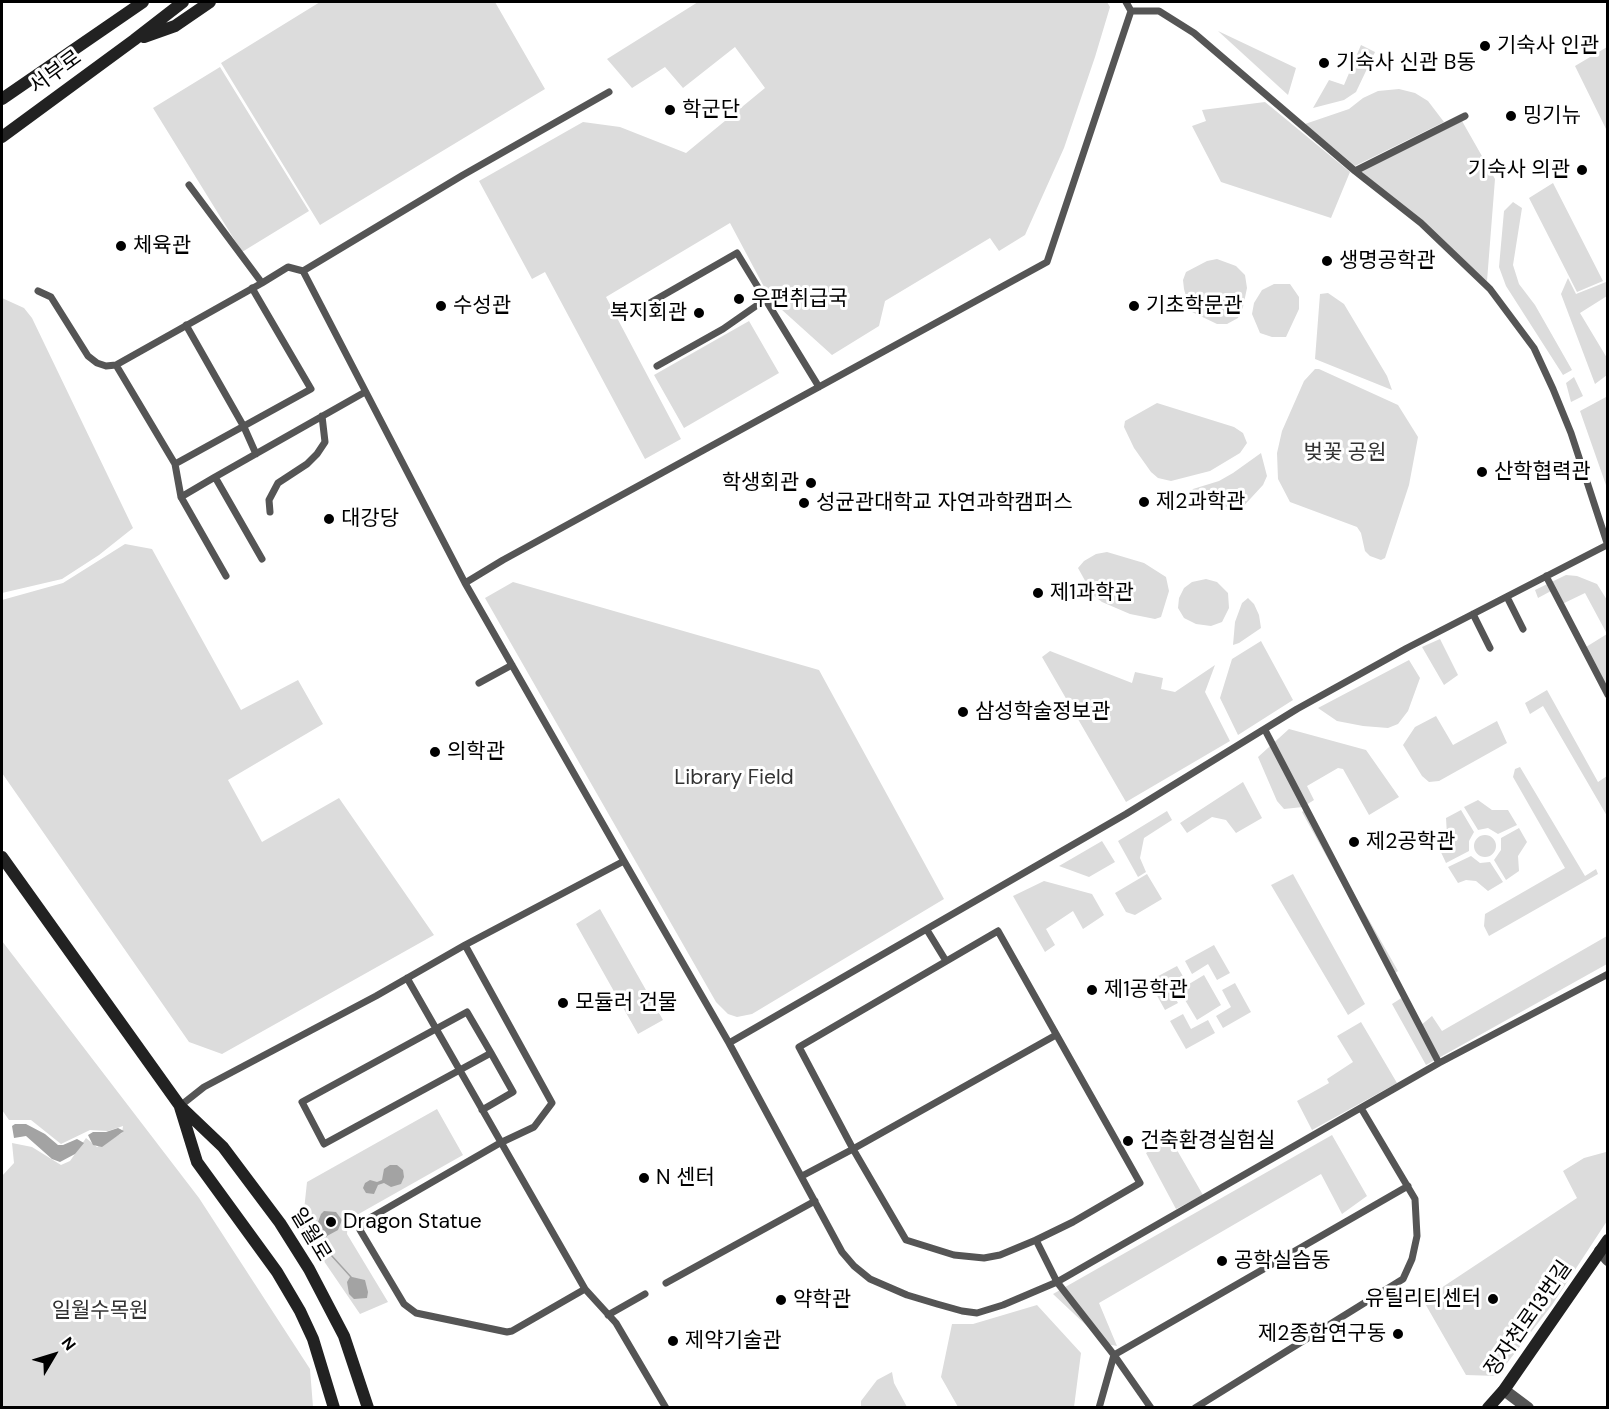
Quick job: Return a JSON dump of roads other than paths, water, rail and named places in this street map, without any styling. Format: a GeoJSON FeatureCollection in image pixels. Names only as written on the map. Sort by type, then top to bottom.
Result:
{"type":"FeatureCollection","features":[{"type":"Feature","properties":{"kind":"street","name":"서부로"},"geometry":{"type":"LineString","coordinates":[[118,18],[129,2]]}},
{"type":"Feature","properties":{"kind":"street","name":"서부로"},"geometry":{"type":"LineString","coordinates":[[2,99],[143,2]]}},
{"type":"Feature","properties":{"kind":"street","name":"서부로"},"geometry":{"type":"LineString","coordinates":[[2,137],[183,2]]}},
{"type":"Feature","properties":{"kind":"street","name":"서부로"},"geometry":{"type":"LineString","coordinates":[[134,40],[174,26],[210,2]]}},
{"type":"Feature","properties":{"kind":"street","name":"일월로"},"geometry":{"type":"LineString","coordinates":[[2,857],[180,1106],[224,1147],[280,1223],[309,1269],[344,1336],[368,1407]]}},
{"type":"Feature","properties":{"kind":"street","name":"일월로"},"geometry":{"type":"LineString","coordinates":[[180,1106],[197,1162],[277,1272],[300,1311],[313,1339],[334,1407]]}},
{"type":"Feature","properties":{"kind":"street","name":"정자천로13번길"},"geometry":{"type":"LineString","coordinates":[[1488,1407],[1504,1390],[1605,1250]]}},
{"type":"Feature","properties":{"kind":"street"},"geometry":{"type":"LineString","coordinates":[[1504,1390],[1528,1407]]}},
{"type":"Feature","properties":{"kind":"lane"},"geometry":{"type":"LineString","coordinates":[[465,583],[1047,262],[1131,11],[1126,2]]}},
{"type":"Feature","properties":{"kind":"lane"},"geometry":{"type":"LineString","coordinates":[[729,1043],[1126,814],[1313,700],[1473,614],[1607,546],[1571,433],[1553,389],[1528,340],[1490,289],[1421,223],[1355,171],[1194,33],[1159,11],[1131,11]]}},
{"type":"Feature","properties":{"kind":"lane"},"geometry":{"type":"LineString","coordinates":[[38,291],[51,297],[88,356],[106,366],[116,364],[288,267],[303,271],[463,175],[609,92]]}},
{"type":"Feature","properties":{"kind":"lane"},"geometry":{"type":"LineString","coordinates":[[1355,171],[1465,116]]}},
{"type":"Feature","properties":{"kind":"lane"},"geometry":{"type":"LineString","coordinates":[[189,185],[262,283]]}},
{"type":"Feature","properties":{"kind":"lane"},"geometry":{"type":"LineString","coordinates":[[627,316],[737,253],[819,387]]}},
{"type":"Feature","properties":{"kind":"lane"},"geometry":{"type":"LineString","coordinates":[[303,271],[465,583],[729,1043],[842,1252],[870,1279],[907,1295],[962,1311],[977,1312],[1003,1305],[1057,1282],[1439,1063],[1608,974]]}},
{"type":"Feature","properties":{"kind":"lane"},"geometry":{"type":"LineString","coordinates":[[176,464],[311,388],[252,288]]}},
{"type":"Feature","properties":{"kind":"lane"},"geometry":{"type":"LineString","coordinates":[[657,366],[723,329],[766,299]]}},
{"type":"Feature","properties":{"kind":"lane"},"geometry":{"type":"LineString","coordinates":[[186,326],[244,427],[256,453]]}},
{"type":"Feature","properties":{"kind":"lane"},"geometry":{"type":"LineString","coordinates":[[116,364],[176,464],[181,497],[225,576]]}},
{"type":"Feature","properties":{"kind":"lane"},"geometry":{"type":"LineString","coordinates":[[181,497],[364,392]]}},
{"type":"Feature","properties":{"kind":"lane"},"geometry":{"type":"LineString","coordinates":[[270,512],[269,500],[278,483],[307,464],[325,442],[322,416]]}},
{"type":"Feature","properties":{"kind":"lane"},"geometry":{"type":"LineString","coordinates":[[215,477],[262,559]]}},
{"type":"Feature","properties":{"kind":"lane"},"geometry":{"type":"LineString","coordinates":[[1546,576],[1608,695]]}},
{"type":"Feature","properties":{"kind":"lane"},"geometry":{"type":"LineString","coordinates":[[1507,597],[1523,629]]}},
{"type":"Feature","properties":{"kind":"lane"},"geometry":{"type":"LineString","coordinates":[[1473,614],[1490,648]]}},
{"type":"Feature","properties":{"kind":"lane"},"geometry":{"type":"LineString","coordinates":[[479,683],[512,665]]}},
{"type":"Feature","properties":{"kind":"lane"},"geometry":{"type":"LineString","coordinates":[[1264,730],[1439,1063]]}},
{"type":"Feature","properties":{"kind":"lane"},"geometry":{"type":"LineString","coordinates":[[180,1106],[204,1088],[624,861]]}},
{"type":"Feature","properties":{"kind":"lane"},"geometry":{"type":"LineString","coordinates":[[927,930],[946,961]]}},
{"type":"Feature","properties":{"kind":"lane"},"geometry":{"type":"LineString","coordinates":[[998,931],[1056,1035],[1140,1183],[1073,1222],[1036,1240],[1000,1255],[984,1258],[954,1255],[906,1240],[799,1047],[998,931]]}},
{"type":"Feature","properties":{"kind":"lane"},"geometry":{"type":"LineString","coordinates":[[465,945],[552,1103],[534,1127],[500,1143],[363,1222],[360,1230],[404,1304],[416,1313],[507,1332],[585,1289]]}},
{"type":"Feature","properties":{"kind":"lane"},"geometry":{"type":"LineString","coordinates":[[408,978],[585,1289],[616,1323],[666,1407]]}},
{"type":"Feature","properties":{"kind":"lane"},"geometry":{"type":"LineString","coordinates":[[482,1110],[513,1092],[491,1053],[467,1012],[302,1102],[324,1144],[491,1053]]}},
{"type":"Feature","properties":{"kind":"lane"},"geometry":{"type":"LineString","coordinates":[[802,1176],[1056,1035]]}},
{"type":"Feature","properties":{"kind":"lane"},"geometry":{"type":"LineString","coordinates":[[1195,1407],[1403,1279],[1412,1259],[1417,1236],[1415,1198],[1361,1108]]}},
{"type":"Feature","properties":{"kind":"lane"},"geometry":{"type":"LineString","coordinates":[[1099,1407],[1114,1355],[1407,1186]]}},
{"type":"Feature","properties":{"kind":"lane"},"geometry":{"type":"LineString","coordinates":[[666,1283],[815,1201]]}},
{"type":"Feature","properties":{"kind":"lane"},"geometry":{"type":"LineString","coordinates":[[1036,1240],[1057,1282],[1151,1407]]}},
{"type":"Feature","properties":{"kind":"lane"},"geometry":{"type":"LineString","coordinates":[[608,1315],[645,1294]]}},
{"type":"Feature","properties":{"kind":"place","name":"기숙사 인관"},"geometry":{"type":"Point","coordinates":[1485,46]}},
{"type":"Feature","properties":{"kind":"place","name":"기숙사 신관 B동"},"geometry":{"type":"Point","coordinates":[1324,63]}},
{"type":"Feature","properties":{"kind":"place","name":"학군단"},"geometry":{"type":"Point","coordinates":[670,110]}},
{"type":"Feature","properties":{"kind":"place","name":"밍기뉴"},"geometry":{"type":"Point","coordinates":[1511,116]}},
{"type":"Feature","properties":{"kind":"place","name":"기숙사 의관"},"geometry":{"type":"Point","coordinates":[1582,170]}},
{"type":"Feature","properties":{"kind":"place","name":"체육관"},"geometry":{"type":"Point","coordinates":[121,246]}},
{"type":"Feature","properties":{"kind":"place","name":"생명공학관"},"geometry":{"type":"Point","coordinates":[1327,261]}},
{"type":"Feature","properties":{"kind":"place","name":"우편취급국"},"geometry":{"type":"Point","coordinates":[739,299]}},
{"type":"Feature","properties":{"kind":"place","name":"수성관"},"geometry":{"type":"Point","coordinates":[441,306]}},
{"type":"Feature","properties":{"kind":"place","name":"기초학문관"},"geometry":{"type":"Point","coordinates":[1134,306]}},
{"type":"Feature","properties":{"kind":"place","name":"복지회관"},"geometry":{"type":"Point","coordinates":[699,313]}},
{"type":"Feature","properties":{"kind":"place","name":"산학협력관"},"geometry":{"type":"Point","coordinates":[1482,472]}},
{"type":"Feature","properties":{"kind":"place","name":"학생회관"},"geometry":{"type":"Point","coordinates":[811,483]}},
{"type":"Feature","properties":{"kind":"place","name":"제2과학관"},"geometry":{"type":"Point","coordinates":[1144,502]}},
{"type":"Feature","properties":{"kind":"place","name":"성균관대학교 자연과학캠퍼스"},"geometry":{"type":"Point","coordinates":[804,503]}},
{"type":"Feature","properties":{"kind":"place","name":"대강당"},"geometry":{"type":"Point","coordinates":[329,519]}},
{"type":"Feature","properties":{"kind":"place","name":"제1과학관"},"geometry":{"type":"Point","coordinates":[1038,593]}},
{"type":"Feature","properties":{"kind":"place","name":"삼성학술정보관"},"geometry":{"type":"Point","coordinates":[963,712]}},
{"type":"Feature","properties":{"kind":"place","name":"의학관"},"geometry":{"type":"Point","coordinates":[435,752]}},
{"type":"Feature","properties":{"kind":"place","name":"제2공학관"},"geometry":{"type":"Point","coordinates":[1354,842]}},
{"type":"Feature","properties":{"kind":"place","name":"제1공학관"},"geometry":{"type":"Point","coordinates":[1092,990]}},
{"type":"Feature","properties":{"kind":"place","name":"모듈러 건물"},"geometry":{"type":"Point","coordinates":[563,1003]}},
{"type":"Feature","properties":{"kind":"place","name":"건축환경실험실"},"geometry":{"type":"Point","coordinates":[1128,1141]}},
{"type":"Feature","properties":{"kind":"place","name":"N 센터"},"geometry":{"type":"Point","coordinates":[644,1178]}},
{"type":"Feature","properties":{"kind":"place","name":"Dragon Statue"},"geometry":{"type":"Point","coordinates":[331,1222]}},
{"type":"Feature","properties":{"kind":"place","name":"공학실습동"},"geometry":{"type":"Point","coordinates":[1222,1261]}},
{"type":"Feature","properties":{"kind":"place","name":"유틸리티센터"},"geometry":{"type":"Point","coordinates":[1493,1299]}},
{"type":"Feature","properties":{"kind":"place","name":"약학관"},"geometry":{"type":"Point","coordinates":[781,1300]}},
{"type":"Feature","properties":{"kind":"place","name":"제2종합연구동"},"geometry":{"type":"Point","coordinates":[1398,1334]}},
{"type":"Feature","properties":{"kind":"place","name":"제약기술관"},"geometry":{"type":"Point","coordinates":[673,1341]}},
{"type":"Feature","properties":{"kind":"park label","name":"벚꽃 공원"},"geometry":{"type":"Point","coordinates":[1345,453]}},
{"type":"Feature","properties":{"kind":"park label","name":"Library Field"},"geometry":{"type":"Point","coordinates":[734,778]}},
{"type":"Feature","properties":{"kind":"park label","name":"일월수목원"},"geometry":{"type":"Point","coordinates":[100,1311]}}]}
